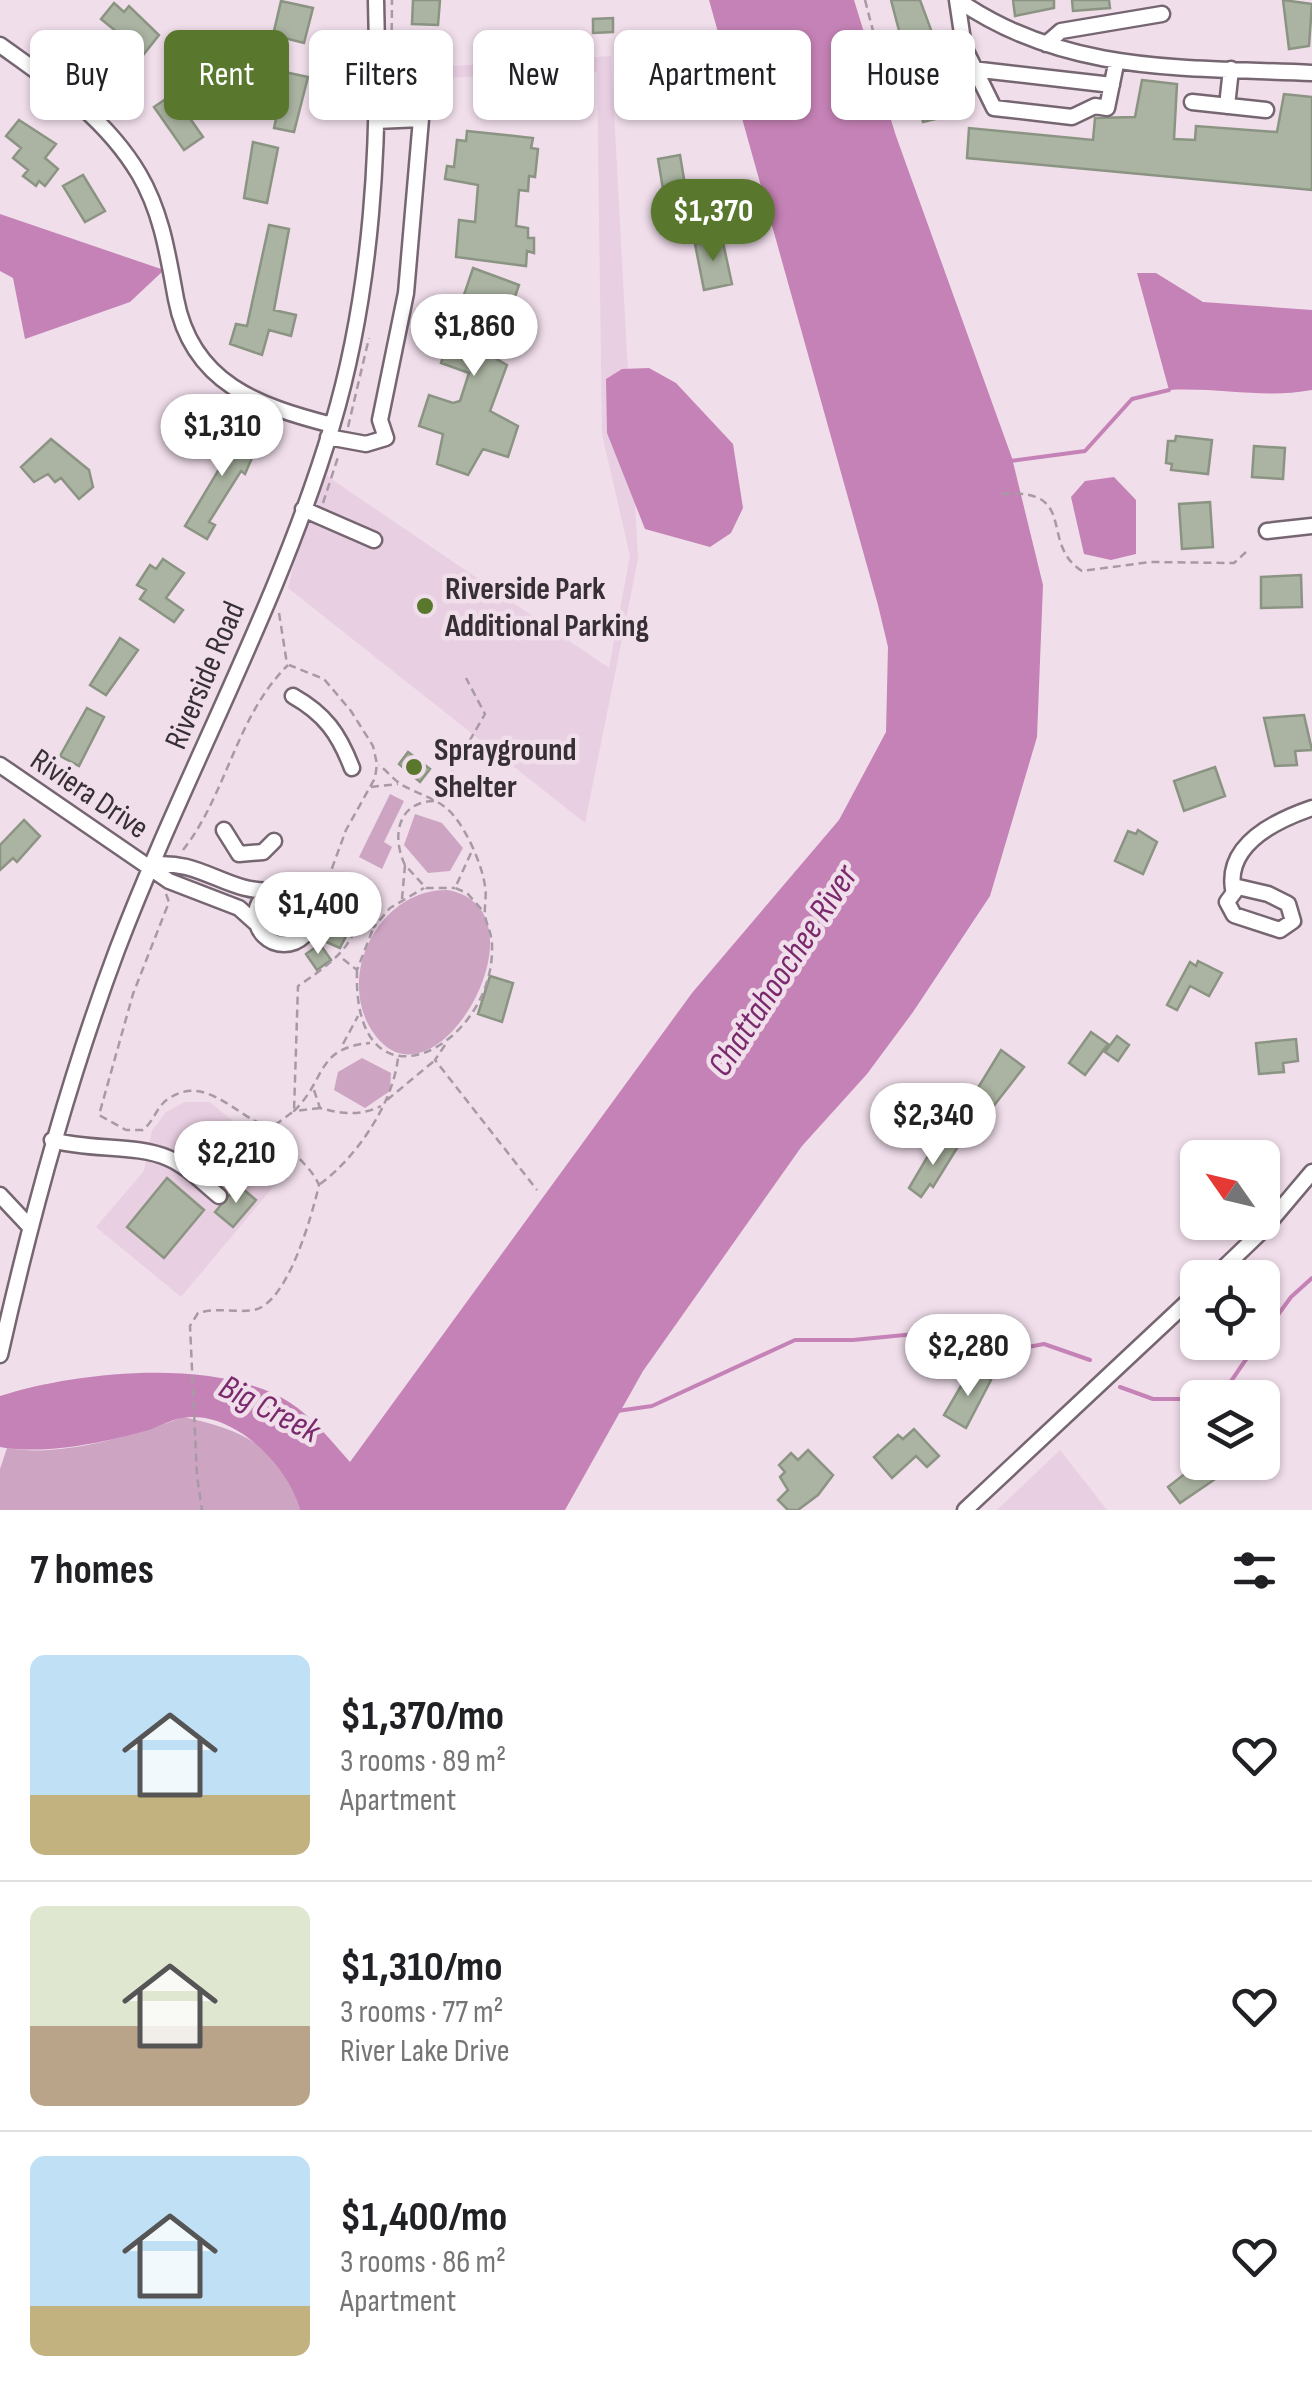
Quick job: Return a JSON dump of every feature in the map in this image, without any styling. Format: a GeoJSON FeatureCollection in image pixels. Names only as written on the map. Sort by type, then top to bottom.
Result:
{"type":"FeatureCollection","features":[{"type":"Feature","properties":{"kind":"street","name":"Riverside Road"},"geometry":{"type":"LineString","coordinates":[[0,1356],[3,1328],[52,1140],[82,1044],[151,865],[303,509],[330,431],[361,294],[376,121],[376,0]]}},
{"type":"Feature","properties":{"kind":"street"},"geometry":{"type":"LineString","coordinates":[[957,0],[1046,44],[1116,64],[1312,73]]}},
{"type":"Feature","properties":{"kind":"street"},"geometry":{"type":"LineString","coordinates":[[957,0],[964,30]]}},
{"type":"Feature","properties":{"kind":"street"},"geometry":{"type":"LineString","coordinates":[[1046,44],[1061,31],[1162,14]]}},
{"type":"Feature","properties":{"kind":"street"},"geometry":{"type":"LineString","coordinates":[[0,45],[94,115],[141,177],[164,234],[185,329],[214,372],[258,404],[366,444],[386,438],[380,420],[406,293],[421,119],[376,121]]}},
{"type":"Feature","properties":{"kind":"street"},"geometry":{"type":"LineString","coordinates":[[975,74],[994,108],[1080,116],[1095,106],[1107,108],[1116,64]]}},
{"type":"Feature","properties":{"kind":"street"},"geometry":{"type":"LineString","coordinates":[[975,69],[1112,85]]}},
{"type":"Feature","properties":{"kind":"street"},"geometry":{"type":"LineString","coordinates":[[1226,106],[1232,69]]}},
{"type":"Feature","properties":{"kind":"street"},"geometry":{"type":"LineString","coordinates":[[1192,102],[1266,110]]}},
{"type":"Feature","properties":{"kind":"street"},"geometry":{"type":"LineString","coordinates":[[303,509],[374,540]]}},
{"type":"Feature","properties":{"kind":"street"},"geometry":{"type":"LineString","coordinates":[[1267,531],[1312,526]]}},
{"type":"Feature","properties":{"kind":"street"},"geometry":{"type":"LineString","coordinates":[[293,696],[318,710],[352,768]]}},
{"type":"Feature","properties":{"kind":"street","name":"Riviera Drive"},"geometry":{"type":"LineString","coordinates":[[0,764],[169,881]]}},
{"type":"Feature","properties":{"kind":"street"},"geometry":{"type":"LineString","coordinates":[[1232,889],[1233,870],[1256,835],[1279,820],[1312,808]]}},
{"type":"Feature","properties":{"kind":"street"},"geometry":{"type":"LineString","coordinates":[[224,830],[239,854],[263,852],[274,841]]}},
{"type":"Feature","properties":{"kind":"street"},"geometry":{"type":"LineString","coordinates":[[151,865],[177,861],[246,888],[287,888],[307,900],[312,909],[308,931],[290,943],[276,942],[246,911],[169,881]]}},
{"type":"Feature","properties":{"kind":"street"},"geometry":{"type":"LineString","coordinates":[[258,925],[259,905],[276,890]]}},
{"type":"Feature","properties":{"kind":"street"},"geometry":{"type":"LineString","coordinates":[[52,1140],[93,1150],[133,1150],[165,1156],[218,1196]]}},
{"type":"Feature","properties":{"kind":"street"},"geometry":{"type":"LineString","coordinates":[[1232,1260],[1312,1172]]}},
{"type":"Feature","properties":{"kind":"street"},"geometry":{"type":"LineString","coordinates":[[0,1195],[30,1227]]}},
{"type":"Feature","properties":{"kind":"street"},"geometry":{"type":"LineString","coordinates":[[965,1510],[1180,1309]]}},
{"type":"Feature","properties":{"kind":"path"},"geometry":{"type":"LineString","coordinates":[[865,0],[873,30]]}},
{"type":"Feature","properties":{"kind":"path"},"geometry":{"type":"LineString","coordinates":[[1002,494],[1033,492],[1043,499],[1052,508],[1065,552],[1082,571],[1150,562],[1234,563],[1246,552]]}},
{"type":"Feature","properties":{"kind":"path"},"geometry":{"type":"LineString","coordinates":[[177,861],[203,821],[250,720],[288,665],[295,664],[324,679],[373,746],[377,764],[331,872],[348,888],[356,923],[341,957],[298,986],[294,1111]]}},
{"type":"Feature","properties":{"kind":"path"},"geometry":{"type":"LineString","coordinates":[[434,801],[485,714],[466,678]]}},
{"type":"Feature","properties":{"kind":"path"},"geometry":{"type":"LineString","coordinates":[[294,1111],[320,1108],[348,1114],[384,1103],[419,1078],[435,1060],[467,1020],[485,985],[492,947],[484,912],[485,883],[452,813],[400,784],[377,764]]}},
{"type":"Feature","properties":{"kind":"path"},"geometry":{"type":"LineString","coordinates":[[370,787],[400,784]]}},
{"type":"Feature","properties":{"kind":"path"},"geometry":{"type":"LineString","coordinates":[[402,898],[404,865],[396,840],[404,814],[418,802],[434,801]]}},
{"type":"Feature","properties":{"kind":"path"},"geometry":{"type":"LineString","coordinates":[[455,888],[471,852]]}},
{"type":"Feature","properties":{"kind":"path"},"geometry":{"type":"LineString","coordinates":[[404,865],[426,888]]}},
{"type":"Feature","properties":{"kind":"path"},"geometry":{"type":"LineString","coordinates":[[169,881],[165,892],[170,902],[133,994],[98,1115],[126,1130],[144,1130],[168,1098],[200,1095],[222,1098],[250,1121],[274,1125],[314,1090],[324,1063],[342,1046],[359,1015]]}},
{"type":"Feature","properties":{"kind":"path"},"geometry":{"type":"LineString","coordinates":[[373,1044],[359,1015],[356,970],[374,927],[402,898],[426,888],[455,888],[467,893],[484,912]]}},
{"type":"Feature","properties":{"kind":"path"},"geometry":{"type":"LineString","coordinates":[[356,923],[374,927]]}},
{"type":"Feature","properties":{"kind":"path"},"geometry":{"type":"LineString","coordinates":[[341,957],[356,970]]}},
{"type":"Feature","properties":{"kind":"path"},"geometry":{"type":"LineString","coordinates":[[342,1046],[373,1044],[398,1057],[430,1052],[446,1042]]}},
{"type":"Feature","properties":{"kind":"path"},"geometry":{"type":"LineString","coordinates":[[202,1510],[190,1326],[198,1312],[256,1310],[287,1278],[319,1185],[335,1173],[384,1103],[395,1084],[398,1057]]}},
{"type":"Feature","properties":{"kind":"path"},"geometry":{"type":"LineString","coordinates":[[435,1060],[536,1190]]}},
{"type":"Feature","properties":{"kind":"path"},"geometry":{"type":"LineString","coordinates":[[314,1090],[320,1108]]}},
{"type":"Feature","properties":{"kind":"path"},"geometry":{"type":"LineString","coordinates":[[274,1125],[287,1145],[311,1166],[319,1185]]}},
{"type":"Feature","properties":{"kind":"shaded area"},"geometry":{"type":"Polygon","coordinates":[[[611,56],[638,559],[585,823],[288,588],[350,333],[370,175],[373,120],[383,120],[360,347],[327,476],[609,668],[630,556],[602,434],[594,57],[611,56]]]}},
{"type":"Feature","properties":{"kind":"shaded area"},"geometry":{"type":"Polygon","coordinates":[[[473,65],[473,77],[453,77],[453,66],[473,65]]]}},
{"type":"Feature","properties":{"kind":"shaded area"},"geometry":{"type":"Polygon","coordinates":[[[390,794],[404,801],[384,842],[392,847],[382,869],[359,857],[390,794]]]}},
{"type":"Feature","properties":{"kind":"shaded area"},"geometry":{"type":"Polygon","coordinates":[[[415,814],[442,823],[463,848],[450,871],[428,873],[404,845],[415,814]]]}},
{"type":"Feature","properties":{"kind":"shaded area"},"geometry":{"type":"Polygon","coordinates":[[[448,890],[478,905],[489,933],[487,967],[474,1001],[453,1031],[427,1050],[400,1053],[375,1035],[363,1013],[361,964],[384,920],[402,904],[423,893],[448,890]]]}},
{"type":"Feature","properties":{"kind":"shaded area"},"geometry":{"type":"Polygon","coordinates":[[[282,896],[295,901],[300,914],[295,927],[282,932],[269,927],[264,914],[269,901],[282,896]]]}},
{"type":"Feature","properties":{"kind":"shaded area"},"geometry":{"type":"Polygon","coordinates":[[[362,1058],[391,1073],[390,1091],[365,1108],[334,1090],[338,1072],[362,1058]]]}},
{"type":"Feature","properties":{"kind":"shaded area"},"geometry":{"type":"Polygon","coordinates":[[[185,1102],[210,1102],[289,1168],[181,1297],[96,1227],[144,1171],[152,1131],[166,1112],[185,1102]]]}},
{"type":"Feature","properties":{"kind":"shaded area"},"geometry":{"type":"Polygon","coordinates":[[[184,1417],[224,1428],[272,1456],[293,1488],[300,1510],[0,1510],[0,1469],[7,1448],[74,1447],[184,1417]]]}},
{"type":"Feature","properties":{"kind":"shaded area"},"geometry":{"type":"Polygon","coordinates":[[[1060,1450],[1107,1510],[997,1510],[1060,1450]]]}},
{"type":"Feature","properties":{"kind":"water"},"geometry":{"type":"Polygon","coordinates":[[[709,0],[854,0],[863,30],[831,30],[831,120],[891,120],[1012,458],[1043,585],[1037,737],[990,896],[913,1012],[867,1074],[802,1146],[643,1371],[565,1510],[300,1510],[284,1475],[256,1444],[220,1422],[201,1418],[177,1419],[150,1430],[73,1446],[35,1450],[0,1447],[0,1396],[107,1375],[187,1374],[259,1388],[289,1402],[314,1422],[350,1462],[692,993],[839,820],[886,732],[888,647],[743,120],[811,120],[811,30],[717,30],[709,0]]]}},
{"type":"Feature","properties":{"kind":"water"},"geometry":{"type":"Polygon","coordinates":[[[0,214],[164,270],[130,302],[25,339],[13,278],[0,271],[0,214]]]}},
{"type":"Feature","properties":{"kind":"water"},"geometry":{"type":"Polygon","coordinates":[[[1137,273],[1156,273],[1203,302],[1312,310],[1312,390],[1169,390],[1137,273]]]}},
{"type":"Feature","properties":{"kind":"water"},"geometry":{"type":"Polygon","coordinates":[[[649,368],[676,383],[733,444],[743,508],[731,533],[710,547],[645,529],[607,433],[606,379],[622,369],[649,368]]]}},
{"type":"Feature","properties":{"kind":"water"},"geometry":{"type":"Polygon","coordinates":[[[1114,477],[1136,500],[1136,554],[1111,560],[1084,554],[1071,497],[1085,481],[1114,477]]]}},
{"type":"Feature","properties":{"kind":"building"},"geometry":{"type":"Polygon","coordinates":[[[413,0],[440,0],[438,25],[412,24],[413,0]]]}},
{"type":"Feature","properties":{"kind":"building"},"geometry":{"type":"Polygon","coordinates":[[[891,0],[920,0],[931,30],[899,30],[891,0]]]}},
{"type":"Feature","properties":{"kind":"building"},"geometry":{"type":"Polygon","coordinates":[[[1013,0],[1054,0],[1054,8],[1015,16],[1013,0]]]}},
{"type":"Feature","properties":{"kind":"building"},"geometry":{"type":"Polygon","coordinates":[[[1072,0],[1109,0],[1110,8],[1073,11],[1072,0]]]}},
{"type":"Feature","properties":{"kind":"building"},"geometry":{"type":"Polygon","coordinates":[[[1283,0],[1312,4],[1309,46],[1289,49],[1283,0]]]}},
{"type":"Feature","properties":{"kind":"building"},"geometry":{"type":"Polygon","coordinates":[[[281,1],[313,8],[304,43],[289,39],[289,30],[274,30],[281,1]]]}},
{"type":"Feature","properties":{"kind":"building"},"geometry":{"type":"Polygon","coordinates":[[[114,3],[124,12],[129,6],[159,35],[144,54],[144,30],[115,30],[101,19],[114,3]]]}},
{"type":"Feature","properties":{"kind":"building"},"geometry":{"type":"Polygon","coordinates":[[[613,18],[613,32],[594,33],[593,19],[613,18]]]}},
{"type":"Feature","properties":{"kind":"building"},"geometry":{"type":"Polygon","coordinates":[[[289,73],[308,77],[294,132],[274,128],[276,120],[289,120],[289,73]]]}},
{"type":"Feature","properties":{"kind":"building"},"geometry":{"type":"Polygon","coordinates":[[[1142,80],[1177,84],[1174,139],[1195,140],[1196,126],[1277,132],[1284,94],[1312,97],[1312,190],[967,158],[969,128],[1093,140],[1095,118],[1135,117],[1142,80]]]}},
{"type":"Feature","properties":{"kind":"building"},"geometry":{"type":"Polygon","coordinates":[[[164,100],[164,120],[191,120],[203,137],[184,150],[154,107],[164,100]]]}},
{"type":"Feature","properties":{"kind":"building"},"geometry":{"type":"Polygon","coordinates":[[[19,120],[56,144],[45,158],[58,169],[45,186],[39,181],[36,186],[23,176],[28,170],[13,158],[21,148],[6,136],[19,120]]]}},
{"type":"Feature","properties":{"kind":"building"},"geometry":{"type":"Polygon","coordinates":[[[467,131],[533,138],[531,148],[538,149],[535,177],[529,176],[528,191],[519,190],[516,226],[528,228],[528,238],[534,238],[534,253],[527,251],[526,266],[456,257],[459,220],[475,222],[478,185],[445,179],[447,166],[454,167],[457,140],[466,141],[467,131]]]}},
{"type":"Feature","properties":{"kind":"building"},"geometry":{"type":"Polygon","coordinates":[[[253,142],[278,148],[267,203],[244,198],[253,142]]]}},
{"type":"Feature","properties":{"kind":"building"},"geometry":{"type":"Polygon","coordinates":[[[680,155],[685,185],[663,189],[658,159],[680,155]]]}},
{"type":"Feature","properties":{"kind":"building"},"geometry":{"type":"Polygon","coordinates":[[[83,175],[105,211],[85,222],[63,186],[83,175]]]}},
{"type":"Feature","properties":{"kind":"building"},"geometry":{"type":"Polygon","coordinates":[[[269,225],[289,229],[274,310],[296,315],[291,336],[269,330],[262,355],[230,344],[236,324],[247,326],[269,225]]]}},
{"type":"Feature","properties":{"kind":"building"},"geometry":{"type":"Polygon","coordinates":[[[722,238],[732,284],[704,290],[695,244],[722,238]]]}},
{"type":"Feature","properties":{"kind":"building"},"geometry":{"type":"Polygon","coordinates":[[[473,268],[519,285],[507,320],[495,316],[479,349],[507,365],[490,411],[518,426],[508,457],[483,449],[468,475],[437,464],[443,434],[419,426],[429,395],[453,403],[460,401],[469,373],[441,363],[473,268]]]}},
{"type":"Feature","properties":{"kind":"building"},"geometry":{"type":"Polygon","coordinates":[[[219,425],[257,446],[245,474],[241,471],[209,522],[215,525],[207,539],[185,526],[230,451],[211,439],[219,425]]]}},
{"type":"Feature","properties":{"kind":"building"},"geometry":{"type":"Polygon","coordinates":[[[1176,436],[1212,440],[1208,474],[1171,470],[1172,464],[1166,463],[1168,441],[1175,441],[1176,436]]]}},
{"type":"Feature","properties":{"kind":"building"},"geometry":{"type":"Polygon","coordinates":[[[51,439],[89,470],[93,487],[79,499],[61,478],[55,482],[48,474],[34,482],[21,467],[51,439]]]}},
{"type":"Feature","properties":{"kind":"building"},"geometry":{"type":"Polygon","coordinates":[[[1254,446],[1285,448],[1283,479],[1252,477],[1254,446]]]}},
{"type":"Feature","properties":{"kind":"building"},"geometry":{"type":"Polygon","coordinates":[[[1210,502],[1213,547],[1182,549],[1179,504],[1210,502]]]}},
{"type":"Feature","properties":{"kind":"building"},"geometry":{"type":"Polygon","coordinates":[[[163,559],[184,573],[166,598],[183,610],[174,622],[140,599],[146,590],[137,585],[150,565],[156,569],[163,559]]]}},
{"type":"Feature","properties":{"kind":"building"},"geometry":{"type":"Polygon","coordinates":[[[1301,575],[1302,607],[1261,608],[1261,577],[1301,575]]]}},
{"type":"Feature","properties":{"kind":"building"},"geometry":{"type":"Polygon","coordinates":[[[120,638],[138,650],[106,695],[90,685],[120,638]]]}},
{"type":"Feature","properties":{"kind":"building"},"geometry":{"type":"Polygon","coordinates":[[[87,708],[104,717],[79,766],[60,756],[87,708]]]}},
{"type":"Feature","properties":{"kind":"building"},"geometry":{"type":"Polygon","coordinates":[[[1304,715],[1312,750],[1295,751],[1297,765],[1275,766],[1264,718],[1304,715]]]}},
{"type":"Feature","properties":{"kind":"building","name":"Sprayground Shelter"},"geometry":{"type":"Polygon","coordinates":[[[408,752],[430,769],[420,782],[399,764],[408,752]]]}},
{"type":"Feature","properties":{"kind":"building"},"geometry":{"type":"Polygon","coordinates":[[[1215,767],[1225,796],[1184,811],[1174,781],[1215,767]]]}},
{"type":"Feature","properties":{"kind":"building"},"geometry":{"type":"Polygon","coordinates":[[[24,820],[40,836],[17,862],[13,858],[0,870],[0,845],[24,820]]]}},
{"type":"Feature","properties":{"kind":"building"},"geometry":{"type":"Polygon","coordinates":[[[1138,830],[1157,842],[1143,874],[1115,861],[1128,831],[1136,834],[1138,830]]]}},
{"type":"Feature","properties":{"kind":"building"},"geometry":{"type":"Polygon","coordinates":[[[348,897],[350,915],[330,919],[327,901],[348,897]]]}},
{"type":"Feature","properties":{"kind":"building"},"geometry":{"type":"Polygon","coordinates":[[[329,924],[348,932],[340,948],[322,940],[329,924]]]}},
{"type":"Feature","properties":{"kind":"building"},"geometry":{"type":"Polygon","coordinates":[[[320,944],[331,960],[317,970],[306,954],[320,944]]]}},
{"type":"Feature","properties":{"kind":"building"},"geometry":{"type":"Polygon","coordinates":[[[1198,961],[1222,973],[1209,996],[1190,986],[1177,1010],[1167,1005],[1190,962],[1196,966],[1198,961]]]}},
{"type":"Feature","properties":{"kind":"building"},"geometry":{"type":"Polygon","coordinates":[[[490,976],[513,983],[502,1022],[478,1014],[490,976]]]}},
{"type":"Feature","properties":{"kind":"building"},"geometry":{"type":"Polygon","coordinates":[[[1091,1032],[1108,1044],[1085,1075],[1069,1063],[1091,1032]]]}},
{"type":"Feature","properties":{"kind":"building"},"geometry":{"type":"Polygon","coordinates":[[[1117,1036],[1129,1045],[1118,1061],[1105,1052],[1117,1036]]]}},
{"type":"Feature","properties":{"kind":"building"},"geometry":{"type":"Polygon","coordinates":[[[1296,1039],[1298,1061],[1283,1063],[1284,1072],[1259,1074],[1256,1043],[1296,1039]]]}},
{"type":"Feature","properties":{"kind":"building"},"geometry":{"type":"Polygon","coordinates":[[[1001,1050],[1024,1067],[978,1126],[962,1114],[1001,1050]]]}},
{"type":"Feature","properties":{"kind":"building"},"geometry":{"type":"Polygon","coordinates":[[[944,1139],[957,1148],[933,1187],[930,1184],[921,1197],[909,1188],[932,1149],[935,1151],[944,1139]]]}},
{"type":"Feature","properties":{"kind":"building"},"geometry":{"type":"Polygon","coordinates":[[[167,1178],[204,1210],[164,1258],[127,1227],[167,1178]]]}},
{"type":"Feature","properties":{"kind":"building"},"geometry":{"type":"Polygon","coordinates":[[[238,1185],[256,1200],[233,1227],[215,1212],[238,1185]]]}},
{"type":"Feature","properties":{"kind":"building"},"geometry":{"type":"Polygon","coordinates":[[[976,1371],[991,1380],[966,1428],[944,1415],[965,1379],[970,1381],[976,1371]]]}},
{"type":"Feature","properties":{"kind":"building"},"geometry":{"type":"Polygon","coordinates":[[[914,1429],[939,1456],[927,1467],[916,1456],[892,1478],[874,1457],[898,1435],[903,1439],[914,1429]]]}},
{"type":"Feature","properties":{"kind":"building"},"geometry":{"type":"Polygon","coordinates":[[[808,1450],[833,1475],[818,1495],[798,1510],[788,1510],[778,1500],[788,1490],[780,1477],[785,1472],[779,1465],[791,1453],[798,1460],[808,1450]]]}},
{"type":"Feature","properties":{"kind":"building"},"geometry":{"type":"Polygon","coordinates":[[[1180,1478],[1214,1480],[1180,1503],[1168,1487],[1180,1478]]]}},
{"type":"Feature","properties":{"kind":"waterway"},"geometry":{"type":"LineString","coordinates":[[1010,461],[1085,451],[1132,399],[1169,390]]}},
{"type":"Feature","properties":{"kind":"waterway"},"geometry":{"type":"LineString","coordinates":[[1280,1312],[1312,1278]]}},
{"type":"Feature","properties":{"kind":"waterway"},"geometry":{"type":"LineString","coordinates":[[617,1411],[652,1406],[795,1340],[915,1334],[958,1348],[996,1353],[1044,1344],[1090,1360]]}},
{"type":"Feature","properties":{"kind":"waterway"},"geometry":{"type":"LineString","coordinates":[[1232,1380],[1246,1360]]}},
{"type":"Feature","properties":{"kind":"waterway"},"geometry":{"type":"LineString","coordinates":[[1120,1387],[1153,1399],[1180,1399]]}},
{"type":"Feature","properties":{"kind":"place","name":"Riverside Park Additional Parking"},"geometry":{"type":"Point","coordinates":[425,606]}},
{"type":"Feature","properties":{"kind":"place","name":"Sprayground Shelter"},"geometry":{"type":"Point","coordinates":[414,767]}},
{"type":"Feature","properties":{"kind":"water label","name":"Chattahoochee River"},"geometry":{"type":"Point","coordinates":[782,970]}},
{"type":"Feature","properties":{"kind":"water label","name":"Big Creek"},"geometry":{"type":"Point","coordinates":[270,1408]}}]}
